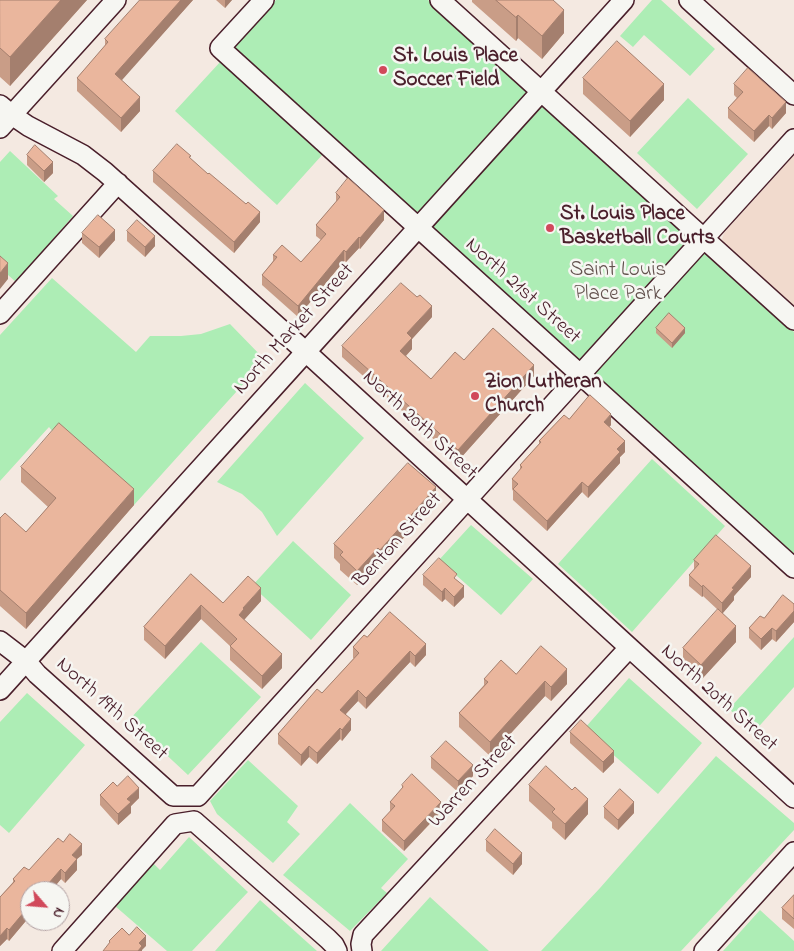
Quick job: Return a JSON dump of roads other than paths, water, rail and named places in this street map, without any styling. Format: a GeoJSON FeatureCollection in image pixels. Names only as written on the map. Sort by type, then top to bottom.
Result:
{"type":"FeatureCollection","features":[{"type":"Feature","properties":{"kind":"street"},"geometry":{"type":"LineString","coordinates":[[4,116],[116,0]]}},
{"type":"Feature","properties":{"kind":"street","name":"North 21st Street"},"geometry":{"type":"LineString","coordinates":[[264,0],[220,48],[794,568]]}},
{"type":"Feature","properties":{"kind":"street"},"geometry":{"type":"LineString","coordinates":[[440,0],[794,320]]}},
{"type":"Feature","properties":{"kind":"street","name":"North Market Street"},"geometry":{"type":"LineString","coordinates":[[0,690],[624,0]]}},
{"type":"Feature","properties":{"kind":"street"},"geometry":{"type":"LineString","coordinates":[[689,0],[794,95]]}},
{"type":"Feature","properties":{"kind":"street","name":"North 20th Street"},"geometry":{"type":"LineString","coordinates":[[4,116],[83,155],[118,183],[306,352],[794,798]]}},
{"type":"Feature","properties":{"kind":"street","name":"Benton Street"},"geometry":{"type":"LineString","coordinates":[[198,796],[794,139]]}},
{"type":"Feature","properties":{"kind":"street"},"geometry":{"type":"LineString","coordinates":[[0,314],[118,183]]}},
{"type":"Feature","properties":{"kind":"street","name":"North 19th Street"},"geometry":{"type":"LineString","coordinates":[[0,641],[26,661],[44,681],[173,796],[198,796]]}},
{"type":"Feature","properties":{"kind":"street","name":"Warren Street"},"geometry":{"type":"LineString","coordinates":[[362,951],[360,944],[363,935],[629,648]]}},
{"type":"Feature","properties":{"kind":"street"},"geometry":{"type":"LineString","coordinates":[[62,951],[174,824],[194,821],[328,939],[337,951]]}},
{"type":"Feature","properties":{"kind":"street"},"geometry":{"type":"LineString","coordinates":[[704,951],[794,852]]}},
{"type":"Feature","properties":{"kind":"place","name":"St. Louis Place Soccer Field"},"geometry":{"type":"Point","coordinates":[383,70]}},
{"type":"Feature","properties":{"kind":"place","name":"St. Louis Place Basketball Courts"},"geometry":{"type":"Point","coordinates":[550,228]}},
{"type":"Feature","properties":{"kind":"place","name":"Zion Lutheran Church"},"geometry":{"type":"Point","coordinates":[475,396]}},
{"type":"Feature","properties":{"kind":"park label","name":"Saint Louis Place Park"},"geometry":{"type":"Point","coordinates":[618,284]}}]}
